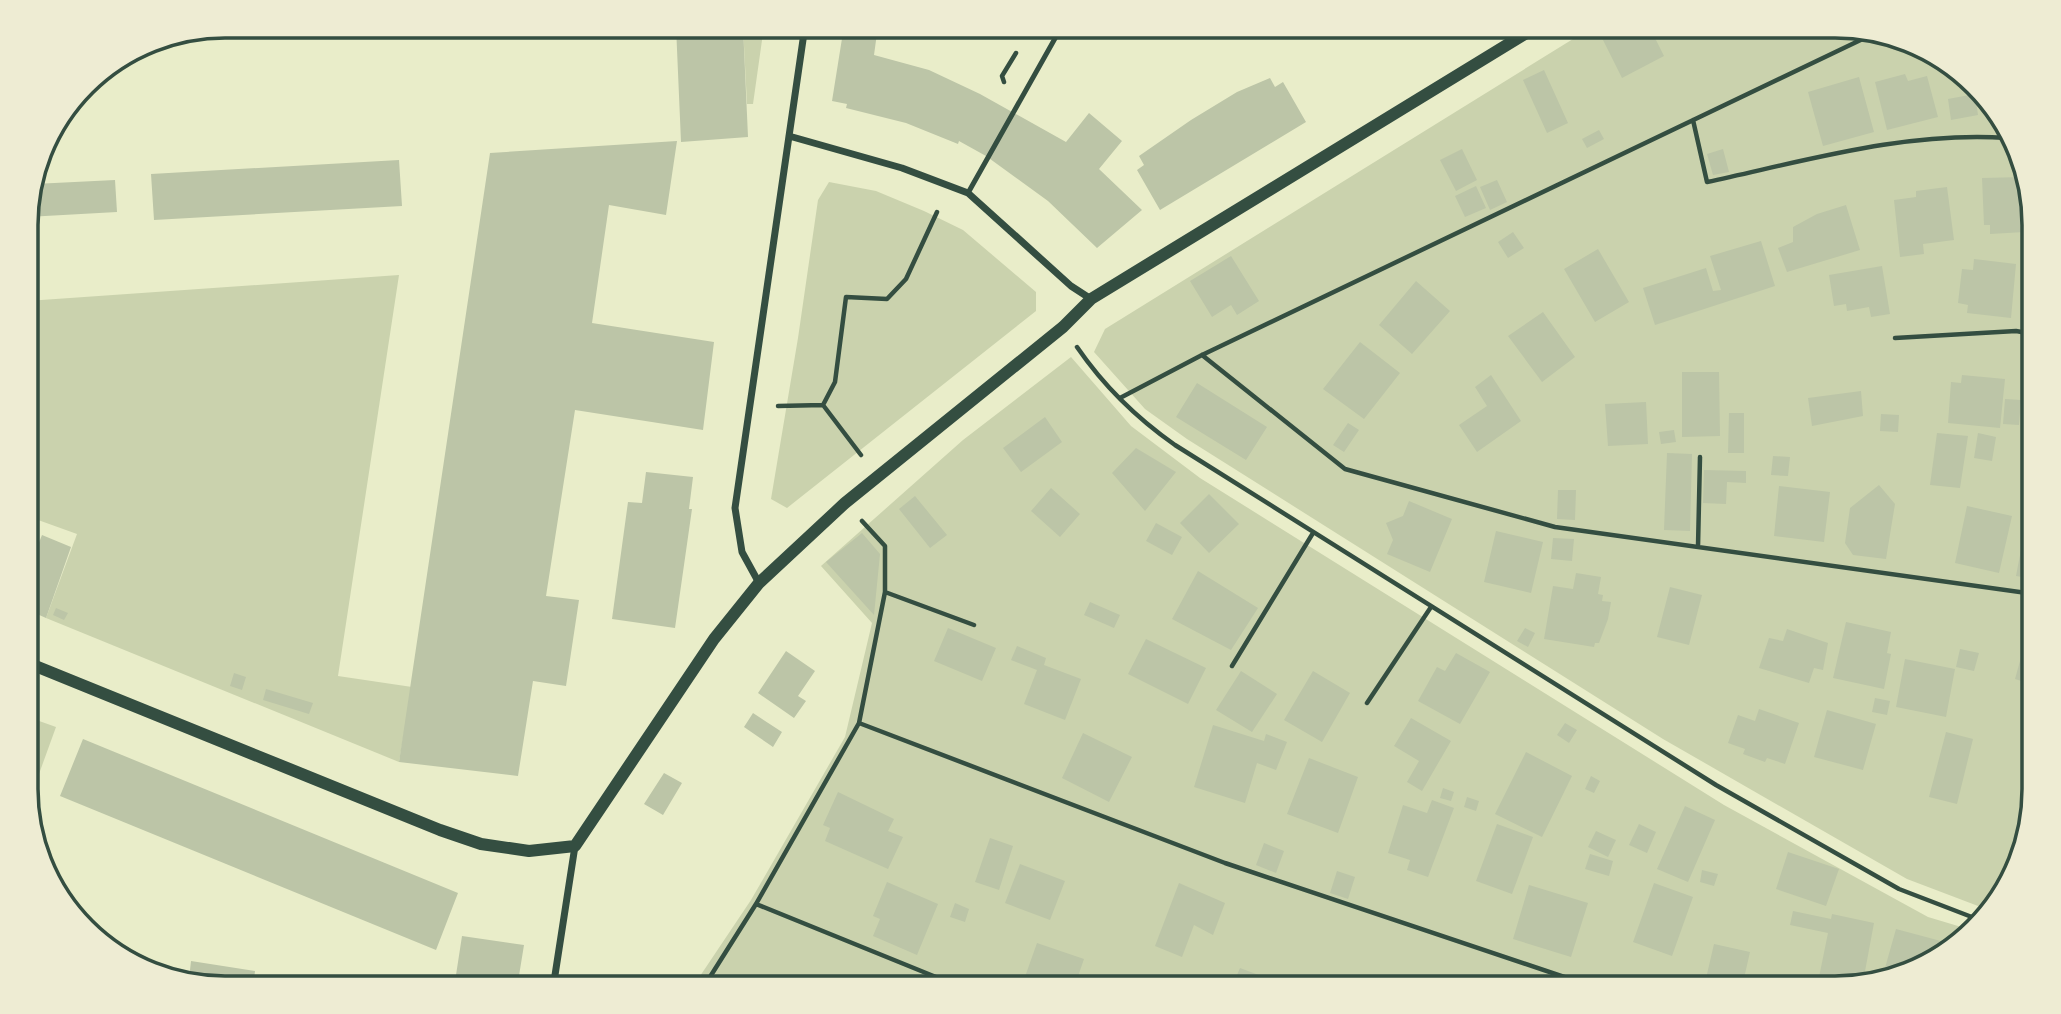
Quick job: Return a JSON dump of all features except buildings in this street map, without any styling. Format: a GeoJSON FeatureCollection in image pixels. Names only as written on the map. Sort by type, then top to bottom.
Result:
{"type":"FeatureCollection","features":[{"type":"Feature","properties":{"kind":"street"},"geometry":{"type":"LineString","coordinates":[[556,976],[575,846],[714,639],[759,583],[845,503],[1063,327],[1091,299],[1518,38]]}},
{"type":"Feature","properties":{"kind":"street"},"geometry":{"type":"LineString","coordinates":[[759,583],[742,552],[735,508],[803,39]]}},
{"type":"Feature","properties":{"kind":"street"},"geometry":{"type":"LineString","coordinates":[[789,136],[894,166],[968,192],[1071,286],[1091,299]]}},
{"type":"Feature","properties":{"kind":"street"},"geometry":{"type":"LineString","coordinates":[[38,667],[450,834],[481,844],[529,851],[575,846]]}},
{"type":"Feature","properties":{"kind":"lane"},"geometry":{"type":"LineString","coordinates":[[968,192],[986,156],[1015,113],[1055,38]]}},
{"type":"Feature","properties":{"kind":"path"},"geometry":{"type":"LineString","coordinates":[[1120,398],[1202,355],[1859,40]]}},
{"type":"Feature","properties":{"kind":"path"},"geometry":{"type":"LineString","coordinates":[[1693,120],[1707,182],[1884,144],[1980,136],[2000,137]]}},
{"type":"Feature","properties":{"kind":"path"},"geometry":{"type":"LineString","coordinates":[[823,405],[835,382],[846,297],[887,299],[906,279],[937,212]]}},
{"type":"Feature","properties":{"kind":"path"},"geometry":{"type":"LineString","coordinates":[[1063,327],[1085,358],[1148,426],[1313,533],[1716,785],[1899,889],[1971,917]]}},
{"type":"Feature","properties":{"kind":"path"},"geometry":{"type":"LineString","coordinates":[[1895,338],[2022,332]]}},
{"type":"Feature","properties":{"kind":"path"},"geometry":{"type":"LineString","coordinates":[[1202,355],[1345,469],[1555,527],[2022,592]]}},
{"type":"Feature","properties":{"kind":"path"},"geometry":{"type":"LineString","coordinates":[[778,407],[823,405]]}},
{"type":"Feature","properties":{"kind":"path"},"geometry":{"type":"LineString","coordinates":[[823,405],[861,455]]}},
{"type":"Feature","properties":{"kind":"path"},"geometry":{"type":"LineString","coordinates":[[1698,547],[1700,457]]}},
{"type":"Feature","properties":{"kind":"path"},"geometry":{"type":"LineString","coordinates":[[711,976],[756,904],[859,723],[885,592],[885,546],[845,503]]}},
{"type":"Feature","properties":{"kind":"path"},"geometry":{"type":"LineString","coordinates":[[1232,666],[1313,533]]}},
{"type":"Feature","properties":{"kind":"path"},"geometry":{"type":"LineString","coordinates":[[885,592],[974,625]]}},
{"type":"Feature","properties":{"kind":"path"},"geometry":{"type":"LineString","coordinates":[[1367,703],[1431,607]]}},
{"type":"Feature","properties":{"kind":"path"},"geometry":{"type":"LineString","coordinates":[[859,723],[1224,863],[1559,975]]}},
{"type":"Feature","properties":{"kind":"path"},"geometry":{"type":"LineString","coordinates":[[756,904],[932,976]]}},
{"type":"Feature","properties":{"kind":"green space"},"geometry":{"type":"Polygon","coordinates":[[[1574,38],[1835,38],[1860,40],[1895,48],[1929,64],[1968,93],[1984,112],[2008,154],[2021,201],[2021,813],[2013,848],[1991,892],[1980,907],[1907,879],[1663,739],[1187,439],[1145,409],[1094,352],[1105,329],[1574,38]]]}},
{"type":"Feature","properties":{"kind":"green space"},"geometry":{"type":"Polygon","coordinates":[[[744,39],[762,39],[753,104],[747,104],[744,39]]]}},
{"type":"Feature","properties":{"kind":"green space"},"geometry":{"type":"Polygon","coordinates":[[[829,182],[876,191],[963,230],[1036,292],[1036,311],[787,508],[771,499],[818,200],[829,182]]]}},
{"type":"Feature","properties":{"kind":"green space"},"geometry":{"type":"Polygon","coordinates":[[[399,275],[338,676],[412,687],[399,762],[46,618],[77,534],[38,520],[39,300],[399,275]]]}},
{"type":"Feature","properties":{"kind":"green space"},"geometry":{"type":"Polygon","coordinates":[[[1071,357],[1131,426],[1200,478],[1724,805],[1928,917],[1961,927],[1939,944],[1895,966],[1847,975],[700,976],[751,900],[845,737],[872,623],[821,566],[963,440],[1071,357]]]}},
{"type":"Feature","properties":{"kind":"green space"},"geometry":{"type":"Polygon","coordinates":[[[38,721],[56,727],[38,777],[38,721]]]}}]}
